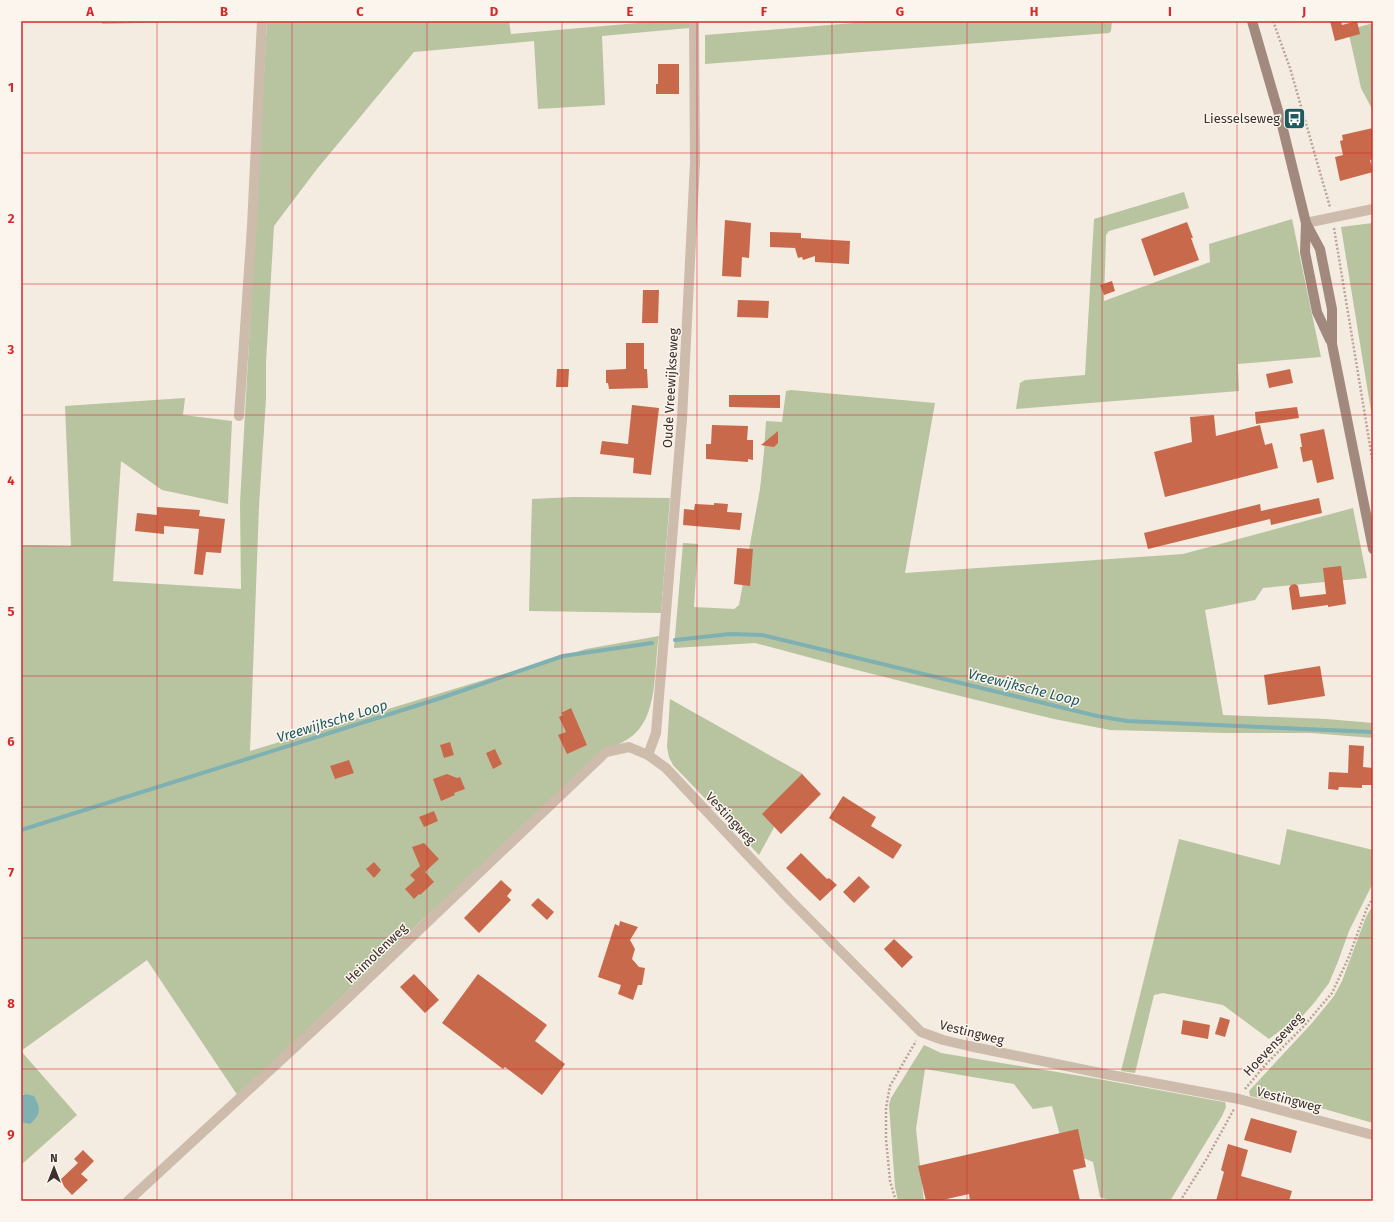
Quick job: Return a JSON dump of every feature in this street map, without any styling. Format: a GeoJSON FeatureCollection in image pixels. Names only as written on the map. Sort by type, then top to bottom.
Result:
{"type":"FeatureCollection","features":[{"type":"Feature","properties":{"kind":"main road"},"geometry":{"type":"LineString","coordinates":[[1252,21],[1281,121],[1306,223],[1320,249],[1322,256],[1332,309],[1332,344],[1373,549]]}},
{"type":"Feature","properties":{"kind":"main road"},"geometry":{"type":"LineString","coordinates":[[1306,223],[1305,252],[1317,312],[1332,344]]}},
{"type":"Feature","properties":{"kind":"street"},"geometry":{"type":"LineString","coordinates":[[239,416],[252,226],[262,21]]}},
{"type":"Feature","properties":{"kind":"street","name":"Oude Vreewijkseweg"},"geometry":{"type":"LineString","coordinates":[[648,755],[656,733],[682,419],[695,163],[694,21]]}},
{"type":"Feature","properties":{"kind":"street"},"geometry":{"type":"LineString","coordinates":[[1306,223],[1332,216],[1373,209]]}},
{"type":"Feature","properties":{"kind":"street","name":"Heimolenweg"},"geometry":{"type":"LineString","coordinates":[[128,1201],[333,1012],[606,752],[629,748],[648,755]]}},
{"type":"Feature","properties":{"kind":"street","name":"Vestingweg"},"geometry":{"type":"LineString","coordinates":[[648,755],[666,768],[790,900],[921,1032],[943,1040],[970,1046],[1239,1099],[1373,1135]]}},
{"type":"Feature","properties":{"kind":"path"},"geometry":{"type":"LineString","coordinates":[[1273,21],[1290,68],[1332,216],[1373,464]]}},
{"type":"Feature","properties":{"kind":"path","name":"Hoevenseweg"},"geometry":{"type":"LineString","coordinates":[[1180,1201],[1206,1160],[1245,1089],[1268,1062],[1303,1027],[1332,993],[1348,959],[1367,908],[1373,898]]}},
{"type":"Feature","properties":{"kind":"path"},"geometry":{"type":"LineString","coordinates":[[896,1201],[890,1181],[886,1139],[886,1108],[890,1086],[921,1032]]}},
{"type":"Feature","properties":{"kind":"green space"},"geometry":{"type":"Polygon","coordinates":[[[99,21],[207,21],[103,24],[99,21]]]}},
{"type":"Feature","properties":{"kind":"green space"},"geometry":{"type":"Polygon","coordinates":[[[267,21],[509,21],[511,34],[661,21],[689,21],[689,28],[602,36],[605,105],[538,109],[534,41],[414,52],[317,169],[274,226],[266,362],[266,399],[259,506],[250,751],[586,649],[659,636],[653,692],[646,719],[638,730],[628,739],[612,748],[419,923],[238,1096],[147,960],[21,1051],[21,545],[71,546],[65,406],[185,398],[183,415],[232,421],[228,504],[162,490],[121,461],[113,581],[241,589],[240,503],[267,21]]]}},
{"type":"Feature","properties":{"kind":"green space"},"geometry":{"type":"Polygon","coordinates":[[[878,21],[1112,21],[1111,31],[1109,33],[705,64],[705,35],[878,21]]]}},
{"type":"Feature","properties":{"kind":"green space"},"geometry":{"type":"Polygon","coordinates":[[[1373,23],[1373,111],[1361,88],[1348,30],[1373,23]]]}},
{"type":"Feature","properties":{"kind":"green space"},"geometry":{"type":"Polygon","coordinates":[[[1184,192],[1189,208],[1109,231],[1106,235],[1104,301],[1210,262],[1209,244],[1292,219],[1321,357],[1238,364],[1239,391],[1016,409],[1020,383],[1025,380],[1085,375],[1094,219],[1184,192]]]}},
{"type":"Feature","properties":{"kind":"green space"},"geometry":{"type":"Polygon","coordinates":[[[1373,223],[1373,423],[1341,227],[1373,223]]]}},
{"type":"Feature","properties":{"kind":"green space"},"geometry":{"type":"Polygon","coordinates":[[[791,390],[935,403],[905,573],[1183,554],[1353,508],[1367,578],[1263,588],[1255,600],[1205,610],[1223,715],[1327,719],[1373,723],[1373,738],[1311,733],[1226,733],[1110,730],[1054,719],[755,643],[674,648],[683,543],[698,544],[694,607],[734,609],[739,605],[760,489],[766,421],[782,422],[786,391],[791,390]]]}},
{"type":"Feature","properties":{"kind":"green space"},"geometry":{"type":"Polygon","coordinates":[[[573,497],[670,498],[661,613],[529,611],[532,499],[573,497]]]}},
{"type":"Feature","properties":{"kind":"green space"},"geometry":{"type":"Polygon","coordinates":[[[670,699],[803,774],[759,855],[673,765],[669,757],[667,747],[670,699]]]}},
{"type":"Feature","properties":{"kind":"green space"},"geometry":{"type":"Polygon","coordinates":[[[1287,829],[1373,850],[1373,883],[1349,931],[1329,983],[1298,1021],[1286,1026],[1269,1039],[1223,1005],[1163,993],[1154,995],[1135,1073],[1121,1071],[1179,839],[1280,865],[1287,829]]]}},
{"type":"Feature","properties":{"kind":"green space"},"geometry":{"type":"Polygon","coordinates":[[[1373,905],[1373,1123],[1314,1106],[1266,1100],[1250,1096],[1249,1091],[1312,1023],[1334,996],[1342,981],[1366,917],[1373,905]]]}},
{"type":"Feature","properties":{"kind":"green space"},"geometry":{"type":"Polygon","coordinates":[[[924,1045],[941,1053],[1093,1078],[1225,1102],[1226,1107],[1170,1201],[1112,1201],[1100,1197],[1093,1162],[1064,1150],[1052,1106],[1033,1109],[1014,1084],[925,1069],[916,1129],[924,1201],[898,1201],[895,1187],[889,1105],[891,1098],[924,1045]]]}},
{"type":"Feature","properties":{"kind":"green space"},"geometry":{"type":"Polygon","coordinates":[[[21,1051],[77,1115],[21,1165],[21,1122],[26,1094],[21,1094],[21,1051]]]}},
{"type":"Feature","properties":{"kind":"water"},"geometry":{"type":"Polygon","coordinates":[[[26,1094],[34,1096],[39,1108],[38,1114],[30,1124],[21,1122],[21,1095],[26,1094]]]}},
{"type":"Feature","properties":{"kind":"building"},"geometry":{"type":"Polygon","coordinates":[[[1330,21],[1341,21],[1342,25],[1357,21],[1360,34],[1335,41],[1330,21]]]}},
{"type":"Feature","properties":{"kind":"building"},"geometry":{"type":"Polygon","coordinates":[[[658,64],[679,64],[679,94],[656,94],[656,84],[658,84],[658,64]]]}},
{"type":"Feature","properties":{"kind":"building"},"geometry":{"type":"Polygon","coordinates":[[[1373,128],[1373,159],[1370,160],[1373,172],[1340,181],[1335,157],[1343,155],[1340,141],[1343,140],[1342,135],[1373,128]]]}},
{"type":"Feature","properties":{"kind":"building"},"geometry":{"type":"Polygon","coordinates":[[[725,220],[751,223],[749,258],[742,257],[741,277],[722,276],[725,220]]]}},
{"type":"Feature","properties":{"kind":"building"},"geometry":{"type":"Polygon","coordinates":[[[1187,222],[1199,260],[1154,276],[1141,239],[1187,222]]]}},
{"type":"Feature","properties":{"kind":"building"},"geometry":{"type":"Polygon","coordinates":[[[770,232],[801,233],[801,238],[850,241],[849,264],[815,262],[815,256],[803,260],[802,257],[798,258],[795,248],[770,247],[770,232]]]}},
{"type":"Feature","properties":{"kind":"building"},"geometry":{"type":"Polygon","coordinates":[[[1112,281],[1115,291],[1104,295],[1100,285],[1112,281]]]}},
{"type":"Feature","properties":{"kind":"building"},"geometry":{"type":"Polygon","coordinates":[[[643,290],[659,290],[658,323],[642,323],[643,290]]]}},
{"type":"Feature","properties":{"kind":"building"},"geometry":{"type":"Polygon","coordinates":[[[738,300],[769,301],[768,318],[737,317],[738,300]]]}},
{"type":"Feature","properties":{"kind":"building"},"geometry":{"type":"Polygon","coordinates":[[[626,343],[644,343],[644,369],[647,369],[648,388],[609,389],[608,383],[606,383],[606,370],[626,369],[626,343]]]}},
{"type":"Feature","properties":{"kind":"building"},"geometry":{"type":"Polygon","coordinates":[[[557,369],[569,369],[568,387],[556,387],[557,369]]]}},
{"type":"Feature","properties":{"kind":"building"},"geometry":{"type":"Polygon","coordinates":[[[1290,369],[1293,383],[1269,388],[1266,374],[1290,369]]]}},
{"type":"Feature","properties":{"kind":"building"},"geometry":{"type":"Polygon","coordinates":[[[729,395],[780,395],[780,408],[729,407],[729,395]]]}},
{"type":"Feature","properties":{"kind":"building"},"geometry":{"type":"Polygon","coordinates":[[[632,405],[659,408],[651,475],[633,473],[634,458],[600,454],[602,441],[628,444],[632,405]]]}},
{"type":"Feature","properties":{"kind":"building"},"geometry":{"type":"Polygon","coordinates":[[[1297,407],[1299,418],[1256,424],[1255,412],[1297,407]]]}},
{"type":"Feature","properties":{"kind":"building"},"geometry":{"type":"Polygon","coordinates":[[[1214,415],[1216,436],[1260,425],[1265,445],[1272,443],[1278,468],[1165,497],[1154,452],[1192,442],[1190,417],[1214,415]]]}},
{"type":"Feature","properties":{"kind":"building"},"geometry":{"type":"Polygon","coordinates":[[[712,425],[748,426],[747,440],[753,440],[753,460],[748,459],[748,462],[706,459],[706,444],[711,444],[712,425]]]}},
{"type":"Feature","properties":{"kind":"building"},"geometry":{"type":"Polygon","coordinates":[[[1324,429],[1334,479],[1317,483],[1312,460],[1303,462],[1300,447],[1302,447],[1300,434],[1324,429]]]}},
{"type":"Feature","properties":{"kind":"building"},"geometry":{"type":"Polygon","coordinates":[[[778,431],[778,443],[774,447],[761,445],[778,431]]]}},
{"type":"Feature","properties":{"kind":"building"},"geometry":{"type":"Polygon","coordinates":[[[1319,498],[1322,513],[1271,525],[1270,519],[1148,549],[1144,533],[1260,504],[1261,511],[1319,498]]]}},
{"type":"Feature","properties":{"kind":"building"},"geometry":{"type":"Polygon","coordinates":[[[714,503],[728,504],[727,512],[742,513],[740,530],[683,525],[684,509],[694,510],[695,504],[714,505],[714,503]]]}},
{"type":"Feature","properties":{"kind":"building"},"geometry":{"type":"Polygon","coordinates":[[[157,507],[200,510],[199,516],[225,519],[221,553],[206,552],[203,575],[194,574],[199,529],[164,526],[164,534],[135,531],[137,513],[157,515],[157,507]]]}},
{"type":"Feature","properties":{"kind":"building"},"geometry":{"type":"Polygon","coordinates":[[[737,548],[753,549],[750,586],[734,584],[737,548]]]}},
{"type":"Feature","properties":{"kind":"building"},"geometry":{"type":"Polygon","coordinates":[[[1341,566],[1346,604],[1292,610],[1289,588],[1291,585],[1295,584],[1298,586],[1300,597],[1326,594],[1323,568],[1341,566]]]}},
{"type":"Feature","properties":{"kind":"building"},"geometry":{"type":"Polygon","coordinates":[[[1320,666],[1325,696],[1268,705],[1264,675],[1320,666]]]}},
{"type":"Feature","properties":{"kind":"building"},"geometry":{"type":"Polygon","coordinates":[[[571,708],[587,745],[567,754],[558,735],[566,732],[559,717],[563,715],[561,713],[571,708]]]}},
{"type":"Feature","properties":{"kind":"building"},"geometry":{"type":"Polygon","coordinates":[[[450,742],[454,755],[444,758],[440,745],[450,742]]]}},
{"type":"Feature","properties":{"kind":"building"},"geometry":{"type":"Polygon","coordinates":[[[1349,745],[1364,746],[1363,767],[1373,768],[1373,785],[1362,785],[1362,788],[1339,787],[1338,790],[1328,789],[1329,772],[1348,773],[1349,745]]]}},
{"type":"Feature","properties":{"kind":"building"},"geometry":{"type":"Polygon","coordinates":[[[495,749],[502,764],[493,769],[486,753],[495,749]]]}},
{"type":"Feature","properties":{"kind":"building"},"geometry":{"type":"Polygon","coordinates":[[[349,760],[354,773],[335,779],[330,766],[349,760]]]}},
{"type":"Feature","properties":{"kind":"building"},"geometry":{"type":"Polygon","coordinates":[[[447,774],[457,778],[460,777],[465,789],[454,793],[455,795],[441,801],[433,779],[447,774]]]}},
{"type":"Feature","properties":{"kind":"building"},"geometry":{"type":"Polygon","coordinates":[[[802,774],[821,794],[781,834],[762,814],[802,774]]]}},
{"type":"Feature","properties":{"kind":"building"},"geometry":{"type":"Polygon","coordinates":[[[843,796],[876,817],[871,826],[902,845],[893,859],[829,818],[843,796]]]}},
{"type":"Feature","properties":{"kind":"building"},"geometry":{"type":"Polygon","coordinates":[[[434,811],[438,821],[424,827],[419,817],[434,811]]]}},
{"type":"Feature","properties":{"kind":"building"},"geometry":{"type":"Polygon","coordinates":[[[424,843],[439,859],[425,872],[434,882],[414,899],[405,889],[415,880],[410,875],[420,866],[412,847],[424,843]]]}},
{"type":"Feature","properties":{"kind":"building"},"geometry":{"type":"Polygon","coordinates":[[[801,853],[827,879],[829,878],[837,885],[820,901],[786,868],[801,853]]]}},
{"type":"Feature","properties":{"kind":"building"},"geometry":{"type":"Polygon","coordinates":[[[374,862],[381,870],[374,878],[366,869],[374,862]]]}},
{"type":"Feature","properties":{"kind":"building"},"geometry":{"type":"Polygon","coordinates":[[[859,876],[870,887],[854,903],[843,892],[859,876]]]}},
{"type":"Feature","properties":{"kind":"building"},"geometry":{"type":"Polygon","coordinates":[[[501,880],[512,890],[507,896],[511,900],[479,933],[464,918],[501,880]]]}},
{"type":"Feature","properties":{"kind":"building"},"geometry":{"type":"Polygon","coordinates":[[[538,898],[554,912],[547,920],[531,905],[538,898]]]}},
{"type":"Feature","properties":{"kind":"building"},"geometry":{"type":"Polygon","coordinates":[[[620,921],[638,927],[630,940],[635,949],[632,959],[639,967],[645,968],[642,985],[638,985],[633,1000],[618,994],[621,985],[598,977],[615,924],[619,926],[620,921]]]}},
{"type":"Feature","properties":{"kind":"building"},"geometry":{"type":"Polygon","coordinates":[[[894,939],[913,957],[902,968],[884,949],[894,939]]]}},
{"type":"Feature","properties":{"kind":"building"},"geometry":{"type":"Polygon","coordinates":[[[414,974],[439,1000],[425,1013],[400,987],[414,974]]]}},
{"type":"Feature","properties":{"kind":"building"},"geometry":{"type":"Polygon","coordinates":[[[478,974],[547,1025],[535,1041],[565,1064],[542,1095],[505,1067],[503,1069],[442,1023],[478,974]]]}},
{"type":"Feature","properties":{"kind":"building"},"geometry":{"type":"Polygon","coordinates":[[[1220,1017],[1230,1020],[1225,1037],[1215,1034],[1220,1017]]]}},
{"type":"Feature","properties":{"kind":"building"},"geometry":{"type":"Polygon","coordinates":[[[1183,1020],[1210,1025],[1208,1039],[1181,1034],[1183,1020]]]}},
{"type":"Feature","properties":{"kind":"building"},"geometry":{"type":"Polygon","coordinates":[[[1251,1118],[1297,1131],[1291,1153],[1244,1140],[1251,1118]]]}},
{"type":"Feature","properties":{"kind":"building"},"geometry":{"type":"Polygon","coordinates":[[[1078,1129],[1086,1167],[1073,1170],[1080,1201],[970,1201],[969,1194],[938,1201],[926,1201],[918,1166],[1078,1129]]]}},
{"type":"Feature","properties":{"kind":"building"},"geometry":{"type":"Polygon","coordinates":[[[1228,1144],[1248,1150],[1241,1176],[1292,1191],[1289,1201],[1216,1201],[1224,1172],[1221,1170],[1228,1144]]]}},
{"type":"Feature","properties":{"kind":"building"},"geometry":{"type":"Polygon","coordinates":[[[83,1150],[94,1161],[81,1174],[88,1180],[72,1195],[59,1181],[78,1163],[74,1159],[83,1150]]]}},
{"type":"Feature","properties":{"kind":"waterway","name":"Vreewijksche Loop"},"geometry":{"type":"LineString","coordinates":[[675,640],[730,634],[762,635],[1097,716],[1127,721],[1373,732]]}},
{"type":"Feature","properties":{"kind":"waterway","name":"Vreewijksche Loop"},"geometry":{"type":"LineString","coordinates":[[21,830],[441,698],[563,656],[652,643]]}},
{"type":"Feature","properties":{"kind":"place","name":"Liesselseweg"},"geometry":{"type":"Point","coordinates":[1295,118]}}]}
